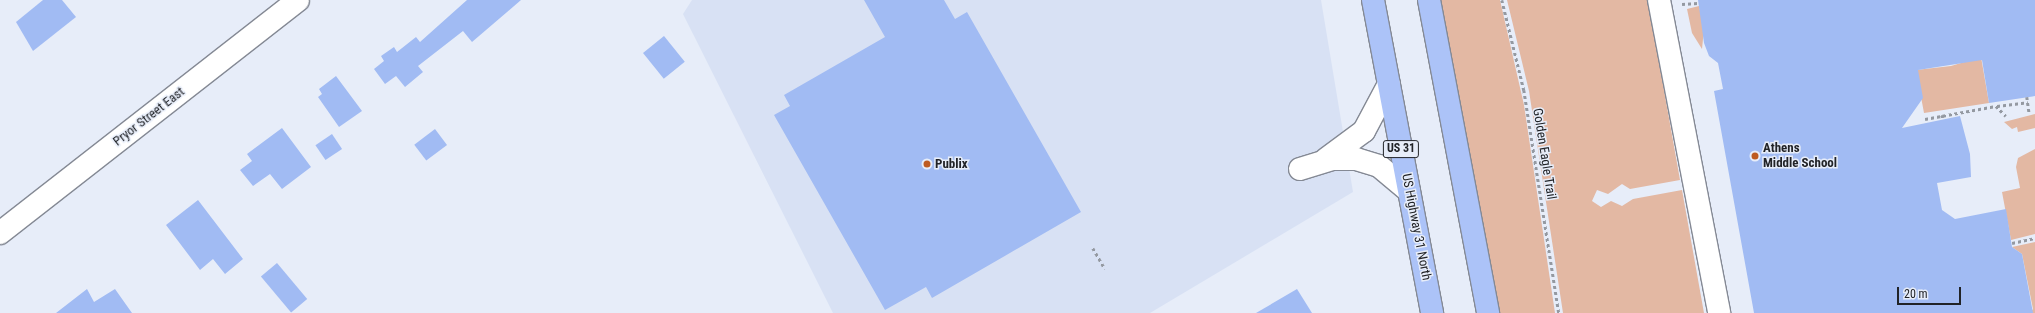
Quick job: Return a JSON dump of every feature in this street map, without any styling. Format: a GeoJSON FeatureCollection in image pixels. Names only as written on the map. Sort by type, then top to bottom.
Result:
{"type":"FeatureCollection","features":[{"type":"Feature","properties":{"kind":"main road","name":"US Highway 31 North"},"geometry":{"type":"LineString","coordinates":[[1373,0],[1432,313]]}},
{"type":"Feature","properties":{"kind":"main road"},"geometry":{"type":"LineString","coordinates":[[1429,0],[1488,313]]}},
{"type":"Feature","properties":{"kind":"street","name":"Pryor Street East"},"geometry":{"type":"LineString","coordinates":[[0,233],[298,0]]}},
{"type":"Feature","properties":{"kind":"street"},"geometry":{"type":"LineString","coordinates":[[1669,2],[1719,313]]}},
{"type":"Feature","properties":{"kind":"street"},"geometry":{"type":"LineString","coordinates":[[1389,84],[1364,131],[1345,149],[1310,166],[1344,158],[1369,162],[1390,173],[1409,191]]}},
{"type":"Feature","properties":{"kind":"path","name":"Golden Eagle Trail"},"geometry":{"type":"LineString","coordinates":[[1502,0],[1524,90],[1559,313]]}},
{"type":"Feature","properties":{"kind":"path"},"geometry":{"type":"LineString","coordinates":[[1669,2],[1698,3]]}},
{"type":"Feature","properties":{"kind":"path"},"geometry":{"type":"LineString","coordinates":[[2027,97],[2029,112]]}},
{"type":"Feature","properties":{"kind":"path"},"geometry":{"type":"LineString","coordinates":[[1925,119],[1996,106],[2028,102]]}},
{"type":"Feature","properties":{"kind":"path"},"geometry":{"type":"LineString","coordinates":[[1996,106],[2006,116]]}},
{"type":"Feature","properties":{"kind":"path"},"geometry":{"type":"LineString","coordinates":[[1942,115],[1943,120]]}},
{"type":"Feature","properties":{"kind":"path"},"geometry":{"type":"LineString","coordinates":[[2012,243],[2035,238]]}},
{"type":"Feature","properties":{"kind":"path"},"geometry":{"type":"LineString","coordinates":[[1093,248],[1105,269]]}},
{"type":"Feature","properties":{"kind":"shaded area"},"geometry":{"type":"Polygon","coordinates":[[[692,0],[1321,0],[1353,192],[1150,313],[833,313],[683,14],[692,0]]]}},
{"type":"Feature","properties":{"kind":"shaded area"},"geometry":{"type":"Polygon","coordinates":[[[1438,0],[1500,0],[1524,105],[1555,313],[1498,313],[1438,0]]]}},
{"type":"Feature","properties":{"kind":"shaded area"},"geometry":{"type":"Polygon","coordinates":[[[1507,0],[1648,0],[1680,180],[1630,189],[1622,184],[1608,194],[1597,190],[1592,201],[1601,207],[1611,201],[1622,206],[1633,199],[1682,190],[1704,313],[1563,313],[1529,91],[1507,0]]]}},
{"type":"Feature","properties":{"kind":"shaded area"},"geometry":{"type":"Polygon","coordinates":[[[1699,6],[1704,29],[1702,49],[1692,33],[1687,9],[1699,6]]]}},
{"type":"Feature","properties":{"kind":"shaded area"},"geometry":{"type":"Polygon","coordinates":[[[1981,57],[1989,103],[1924,113],[1916,70],[1951,66],[1981,57]]]}},
{"type":"Feature","properties":{"kind":"shaded area"},"geometry":{"type":"Polygon","coordinates":[[[2035,114],[2035,128],[2018,132],[2017,127],[2012,129],[2004,122],[2035,114]]]}},
{"type":"Feature","properties":{"kind":"shaded area"},"geometry":{"type":"Polygon","coordinates":[[[2035,149],[2035,234],[2011,240],[2002,192],[2020,188],[2016,167],[2018,158],[2035,149]]]}},
{"type":"Feature","properties":{"kind":"shaded area"},"geometry":{"type":"Polygon","coordinates":[[[2035,242],[2035,313],[2030,313],[2033,309],[2022,254],[2012,247],[2035,242]]]}},
{"type":"Feature","properties":{"kind":"building"},"geometry":{"type":"Polygon","coordinates":[[[43,0],[62,0],[76,17],[33,51],[16,22],[43,0]]]}},
{"type":"Feature","properties":{"kind":"building"},"geometry":{"type":"Polygon","coordinates":[[[467,0],[521,0],[472,42],[463,31],[418,66],[423,72],[405,87],[396,76],[385,84],[374,69],[384,61],[381,56],[394,47],[397,52],[416,37],[420,42],[467,0]]]}},
{"type":"Feature","properties":{"kind":"building","name":"Publix"},"geometry":{"type":"Polygon","coordinates":[[[864,0],[944,0],[955,19],[967,12],[1081,212],[932,298],[926,287],[885,310],[774,115],[790,106],[784,95],[885,37],[864,0]]]}},
{"type":"Feature","properties":{"kind":"building"},"geometry":{"type":"Polygon","coordinates":[[[1698,0],[2035,0],[2035,96],[1989,103],[1982,60],[1918,70],[1923,98],[1902,128],[1960,116],[1970,154],[1971,177],[1937,183],[1942,210],[1955,219],[2006,209],[2012,247],[2022,254],[2033,313],[1754,313],[1714,91],[1723,89],[1718,63],[1709,56],[1704,43],[1698,0]]]}},
{"type":"Feature","properties":{"kind":"building"},"geometry":{"type":"Polygon","coordinates":[[[664,36],[685,62],[664,79],[643,53],[664,36]]]}},
{"type":"Feature","properties":{"kind":"building"},"geometry":{"type":"Polygon","coordinates":[[[336,76],[362,111],[339,127],[318,97],[322,94],[319,89],[336,76]]]}},
{"type":"Feature","properties":{"kind":"building"},"geometry":{"type":"Polygon","coordinates":[[[282,128],[311,167],[282,189],[270,174],[253,186],[240,170],[252,161],[247,154],[282,128]]]}},
{"type":"Feature","properties":{"kind":"building"},"geometry":{"type":"Polygon","coordinates":[[[435,129],[447,145],[426,161],[414,145],[435,129]]]}},
{"type":"Feature","properties":{"kind":"building"},"geometry":{"type":"Polygon","coordinates":[[[332,134],[342,149],[325,160],[315,145],[332,134]]]}},
{"type":"Feature","properties":{"kind":"building"},"geometry":{"type":"Polygon","coordinates":[[[198,200],[243,259],[225,274],[213,259],[200,270],[166,225],[198,200]]]}},
{"type":"Feature","properties":{"kind":"building"},"geometry":{"type":"Polygon","coordinates":[[[277,263],[307,299],[291,313],[261,276],[277,263]]]}},
{"type":"Feature","properties":{"kind":"building"},"geometry":{"type":"Polygon","coordinates":[[[87,289],[94,302],[115,289],[132,313],[56,313],[87,289]]]}},
{"type":"Feature","properties":{"kind":"building"},"geometry":{"type":"Polygon","coordinates":[[[1297,289],[1312,313],[1256,313],[1297,289]]]}},
{"type":"Feature","properties":{"kind":"place","name":"Athens Middle School"},"geometry":{"type":"Point","coordinates":[1755,156]}},
{"type":"Feature","properties":{"kind":"place","name":"Publix"},"geometry":{"type":"Point","coordinates":[927,164]}}]}
